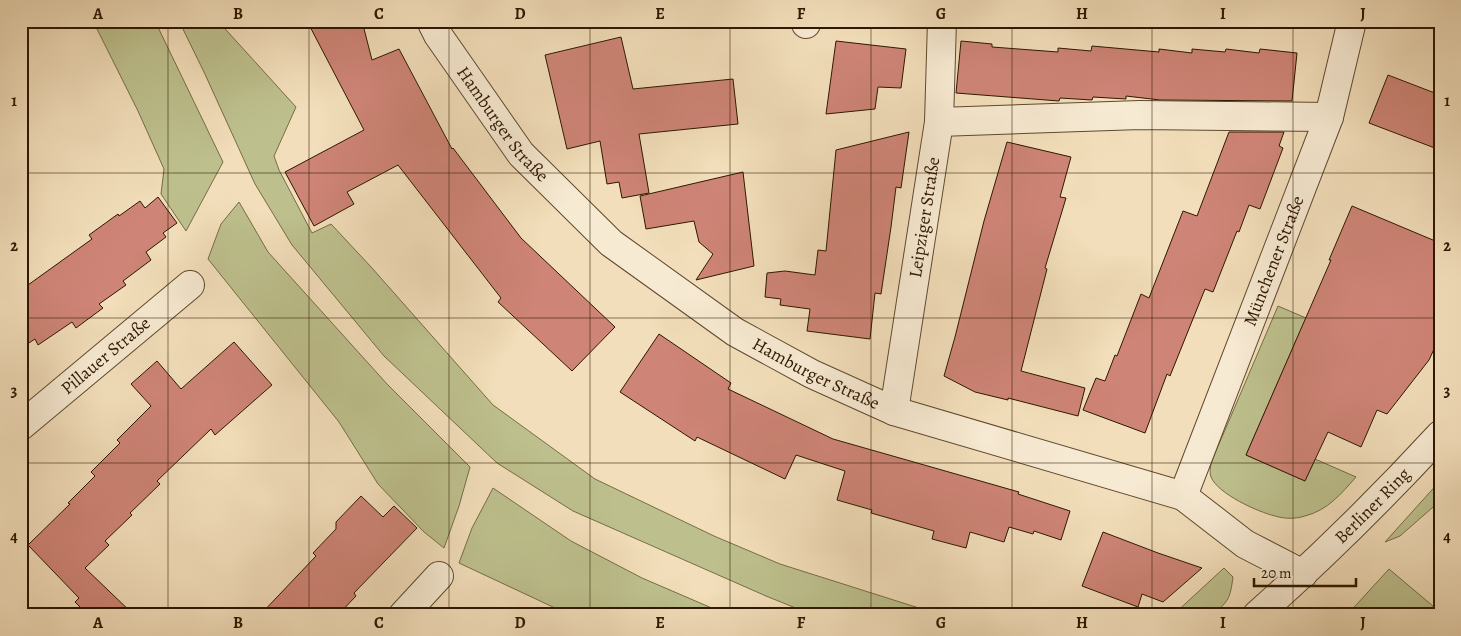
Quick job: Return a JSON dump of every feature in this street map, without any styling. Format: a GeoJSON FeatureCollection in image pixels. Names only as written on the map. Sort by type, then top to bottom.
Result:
{"type":"FeatureCollection","features":[{"type":"Feature","properties":{"kind":"street","name":"Hamburger Straße"},"geometry":{"type":"LineString","coordinates":[[431,21],[438,35],[491,100],[521,154],[611,243],[735,332],[812,374],[894,411],[1183,496],[1245,544],[1303,574]]}},
{"type":"Feature","properties":{"kind":"street","name":"Leipziger Straße"},"geometry":{"type":"LineString","coordinates":[[894,411],[939,122],[942,21]]}},
{"type":"Feature","properties":{"kind":"street","name":"Münchener Straße"},"geometry":{"type":"LineString","coordinates":[[1183,496],[1329,117],[1352,21]]}},
{"type":"Feature","properties":{"kind":"street"},"geometry":{"type":"LineString","coordinates":[[939,122],[1140,115],[1329,117]]}},
{"type":"Feature","properties":{"kind":"street","name":"Pillauer Straße"},"geometry":{"type":"LineString","coordinates":[[21,426],[190,285]]}},
{"type":"Feature","properties":{"kind":"street","name":"Berliner Ring"},"geometry":{"type":"LineString","coordinates":[[1258,615],[1303,574],[1440,435]]}},
{"type":"Feature","properties":{"kind":"street"},"geometry":{"type":"LineString","coordinates":[[403,615],[439,576]]}},
{"type":"Feature","properties":{"kind":"green space"},"geometry":{"type":"Polygon","coordinates":[[[93,21],[155,21],[223,162],[186,231],[161,194],[164,169],[138,111],[93,21]]]}},
{"type":"Feature","properties":{"kind":"green space"},"geometry":{"type":"Polygon","coordinates":[[[179,21],[218,21],[296,107],[274,156],[279,170],[312,233],[331,224],[493,405],[595,479],[714,536],[780,564],[941,615],[813,615],[573,511],[497,463],[384,356],[292,245],[255,184],[179,21]]]}},
{"type":"Feature","properties":{"kind":"green space"},"geometry":{"type":"Polygon","coordinates":[[[239,202],[268,252],[387,384],[470,467],[444,548],[424,532],[378,484],[339,422],[208,259],[221,224],[239,202]]]}},
{"type":"Feature","properties":{"kind":"green space"},"geometry":{"type":"Polygon","coordinates":[[[1278,306],[1306,318],[1246,455],[1305,481],[1315,459],[1356,477],[1321,510],[1294,518],[1282,518],[1268,514],[1239,501],[1222,490],[1210,474],[1211,464],[1216,451],[1278,306]]]}},
{"type":"Feature","properties":{"kind":"green space"},"geometry":{"type":"Polygon","coordinates":[[[1440,481],[1440,501],[1400,536],[1385,542],[1440,481]]]}},
{"type":"Feature","properties":{"kind":"green space"},"geometry":{"type":"Polygon","coordinates":[[[493,488],[571,541],[642,578],[728,615],[570,615],[459,563],[472,528],[493,488]]]}},
{"type":"Feature","properties":{"kind":"green space"},"geometry":{"type":"Polygon","coordinates":[[[1224,568],[1233,577],[1231,590],[1226,602],[1213,615],[1173,615],[1224,568]]]}},
{"type":"Feature","properties":{"kind":"green space"},"geometry":{"type":"Polygon","coordinates":[[[1389,569],[1440,612],[1440,615],[1347,615],[1389,569]]]}},
{"type":"Feature","properties":{"kind":"building"},"geometry":{"type":"Polygon","coordinates":[[[307,21],[362,21],[372,60],[399,49],[452,149],[521,238],[615,327],[572,371],[498,302],[501,298],[398,165],[347,192],[354,204],[314,226],[285,172],[364,130],[307,21]]]}},
{"type":"Feature","properties":{"kind":"building"},"geometry":{"type":"Polygon","coordinates":[[[621,37],[633,89],[733,79],[738,124],[639,134],[649,193],[622,198],[619,182],[607,184],[600,141],[567,149],[545,55],[621,37]]]}},
{"type":"Feature","properties":{"kind":"building"},"geometry":{"type":"Polygon","coordinates":[[[836,41],[906,49],[901,88],[878,87],[875,109],[826,114],[836,41]]]}},
{"type":"Feature","properties":{"kind":"building"},"geometry":{"type":"Polygon","coordinates":[[[961,41],[992,44],[992,47],[1058,52],[1058,48],[1091,51],[1092,46],[1159,52],[1159,49],[1192,53],[1192,49],[1225,52],[1226,49],[1259,53],[1260,49],[1297,53],[1292,101],[1160,100],[1126,96],[1126,99],[1093,97],[1092,100],[1060,98],[1059,101],[956,93],[961,41]]]}},
{"type":"Feature","properties":{"kind":"building"},"geometry":{"type":"Polygon","coordinates":[[[1388,75],[1440,95],[1440,150],[1369,123],[1388,75]]]}},
{"type":"Feature","properties":{"kind":"building"},"geometry":{"type":"Polygon","coordinates":[[[909,132],[901,188],[896,187],[881,294],[875,293],[870,339],[807,331],[810,309],[780,305],[781,299],[765,297],[767,273],[785,271],[815,275],[818,250],[826,251],[836,150],[909,132]]]}},
{"type":"Feature","properties":{"kind":"building"},"geometry":{"type":"Polygon","coordinates":[[[1229,132],[1284,132],[1279,146],[1283,148],[1260,209],[1249,205],[1213,292],[1205,289],[1170,376],[1167,374],[1145,433],[1083,410],[1096,378],[1105,381],[1115,355],[1117,356],[1141,294],[1149,298],[1183,211],[1197,216],[1229,132]]]}},
{"type":"Feature","properties":{"kind":"building"},"geometry":{"type":"Polygon","coordinates":[[[1007,142],[1071,157],[1060,197],[1066,198],[1045,268],[1047,269],[1021,371],[1085,388],[1078,416],[1008,398],[1008,400],[975,392],[944,376],[984,221],[1007,142]]]}},
{"type":"Feature","properties":{"kind":"building"},"geometry":{"type":"Polygon","coordinates":[[[743,172],[754,266],[696,280],[713,254],[699,242],[694,221],[646,229],[640,196],[743,172]]]}},
{"type":"Feature","properties":{"kind":"building"},"geometry":{"type":"Polygon","coordinates":[[[158,197],[177,223],[163,233],[166,237],[146,252],[151,260],[123,281],[126,285],[99,304],[103,308],[76,328],[72,322],[38,345],[35,339],[21,348],[21,290],[92,239],[89,235],[118,214],[119,216],[140,201],[145,208],[158,197]]]}},
{"type":"Feature","properties":{"kind":"building"},"geometry":{"type":"Polygon","coordinates":[[[1352,206],[1440,243],[1440,336],[1429,360],[1387,414],[1377,410],[1361,447],[1328,432],[1305,481],[1246,455],[1331,260],[1329,260],[1352,206]]]}},
{"type":"Feature","properties":{"kind":"building"},"geometry":{"type":"Polygon","coordinates":[[[659,334],[731,383],[728,389],[833,439],[1019,492],[1018,494],[1070,511],[1061,540],[1034,531],[1033,534],[1009,527],[1004,542],[970,532],[966,548],[932,539],[934,531],[871,513],[872,510],[837,500],[845,471],[796,455],[785,479],[697,437],[695,441],[620,392],[659,334]]]}},
{"type":"Feature","properties":{"kind":"building"},"geometry":{"type":"Polygon","coordinates":[[[234,342],[272,385],[215,435],[211,429],[157,481],[160,484],[105,541],[109,545],[85,568],[134,615],[88,615],[75,602],[79,598],[28,545],[70,504],[68,503],[95,476],[91,472],[120,443],[117,440],[151,406],[131,384],[157,361],[181,389],[234,342]]]}},
{"type":"Feature","properties":{"kind":"building"},"geometry":{"type":"Polygon","coordinates":[[[361,496],[383,517],[394,506],[417,528],[354,593],[356,596],[338,615],[260,615],[316,556],[313,553],[336,529],[336,522],[361,496]]]}},
{"type":"Feature","properties":{"kind":"building"},"geometry":{"type":"Polygon","coordinates":[[[1103,532],[1202,568],[1163,602],[1142,594],[1138,607],[1082,586],[1103,532]]]}}]}
